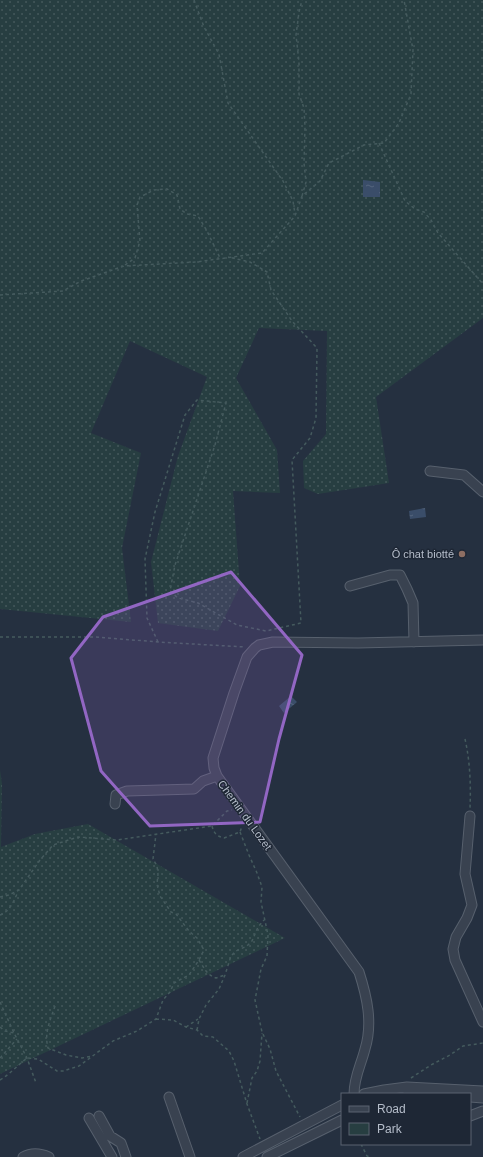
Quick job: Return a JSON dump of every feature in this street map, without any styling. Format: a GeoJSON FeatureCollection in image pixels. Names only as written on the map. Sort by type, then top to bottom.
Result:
{"type":"FeatureCollection","features":[{"type":"Feature","properties":{"kind":"street"},"geometry":{"type":"LineString","coordinates":[[430,471],[464,475],[483,492]]}},
{"type":"Feature","properties":{"kind":"street"},"geometry":{"type":"LineString","coordinates":[[350,586],[390,575],[400,575],[408,589],[413,603],[414,642]]}},
{"type":"Feature","properties":{"kind":"street"},"geometry":{"type":"LineString","coordinates":[[255,648],[265,643],[273,642],[358,644],[483,640]]}},
{"type":"Feature","properties":{"kind":"street","name":"Chemin du Lozet"},"geometry":{"type":"LineString","coordinates":[[255,648],[247,657],[240,675],[213,758],[214,768],[217,776],[359,972],[369,1012],[368,1037],[366,1048],[355,1077],[354,1093]]}},
{"type":"Feature","properties":{"kind":"street"},"geometry":{"type":"LineString","coordinates":[[115,804],[116,795],[128,791],[194,789],[203,781],[217,776]]}},
{"type":"Feature","properties":{"kind":"street"},"geometry":{"type":"LineString","coordinates":[[470,816],[465,874],[472,906],[456,937],[453,949],[454,960],[483,1022]]}},
{"type":"Feature","properties":{"kind":"street"},"geometry":{"type":"LineString","coordinates":[[386,1093],[407,1087],[443,1091],[483,1091]]}},
{"type":"Feature","properties":{"kind":"street"},"geometry":{"type":"LineString","coordinates":[[386,1093],[406,1093]]}},
{"type":"Feature","properties":{"kind":"street"},"geometry":{"type":"LineString","coordinates":[[169,1097],[190,1157]]}},
{"type":"Feature","properties":{"kind":"street"},"geometry":{"type":"LineString","coordinates":[[471,1097],[483,1098]]}},
{"type":"Feature","properties":{"kind":"street"},"geometry":{"type":"LineString","coordinates":[[243,1157],[341,1106]]}},
{"type":"Feature","properties":{"kind":"street"},"geometry":{"type":"LineString","coordinates":[[471,1116],[483,1111]]}},
{"type":"Feature","properties":{"kind":"street"},"geometry":{"type":"LineString","coordinates":[[112,1157],[94,1117],[110,1136],[122,1143],[126,1157]]}},
{"type":"Feature","properties":{"kind":"street"},"geometry":{"type":"LineString","coordinates":[[267,1157],[341,1120]]}},
{"type":"Feature","properties":{"kind":"street"},"geometry":{"type":"LineString","coordinates":[[23,1157],[36,1153],[49,1157]]}},
{"type":"Feature","properties":{"kind":"path"},"geometry":{"type":"LineString","coordinates":[[194,0],[204,27],[219,54],[228,103],[283,181],[294,201],[295,216]]}},
{"type":"Feature","properties":{"kind":"path"},"geometry":{"type":"LineString","coordinates":[[0,295],[63,291],[81,281],[124,266],[196,262],[262,253],[295,216],[306,182],[304,163],[304,108],[299,94],[299,62],[296,36],[302,0]]}},
{"type":"Feature","properties":{"kind":"path"},"geometry":{"type":"LineString","coordinates":[[302,196],[320,182],[328,163],[364,145],[384,143],[399,123],[412,94],[413,50],[404,0]]}},
{"type":"Feature","properties":{"kind":"path"},"geometry":{"type":"LineString","coordinates":[[379,143],[405,201],[415,209],[424,212],[431,220],[438,233],[483,284]]}},
{"type":"Feature","properties":{"kind":"path"},"geometry":{"type":"LineString","coordinates":[[124,266],[135,258],[140,241],[137,205],[140,197],[154,190],[167,189],[176,195],[180,209],[187,214],[198,216],[220,259]]}},
{"type":"Feature","properties":{"kind":"path"},"geometry":{"type":"LineString","coordinates":[[158,642],[147,618],[145,559],[155,512],[185,415],[197,400],[226,403],[215,445],[175,565],[170,591],[178,598],[198,603],[237,625],[266,631],[301,623],[292,460],[310,438],[316,418],[316,348],[292,321],[271,290],[267,272],[250,262],[228,257]]}},
{"type":"Feature","properties":{"kind":"path"},"geometry":{"type":"LineString","coordinates":[[0,637],[96,637],[255,648]]}},
{"type":"Feature","properties":{"kind":"path"},"geometry":{"type":"LineString","coordinates":[[465,739],[468,754],[471,797],[470,816]]}},
{"type":"Feature","properties":{"kind":"path"},"geometry":{"type":"LineString","coordinates":[[0,918],[11,906],[19,890],[40,860],[54,846],[78,837],[117,840],[212,826],[226,811],[242,811],[243,823],[240,832],[262,886],[261,902],[268,935],[267,956],[261,968],[255,1000],[262,1032],[270,1050],[276,1071],[304,1124]]}},
{"type":"Feature","properties":{"kind":"path"},"geometry":{"type":"LineString","coordinates":[[212,826],[213,831],[218,836],[224,838],[240,832]]}},
{"type":"Feature","properties":{"kind":"path"},"geometry":{"type":"LineString","coordinates":[[156,834],[153,859],[157,866],[157,884],[160,896],[171,912],[176,914],[197,938],[204,950],[189,975],[174,983],[170,992],[163,1000],[156,1019]]}},
{"type":"Feature","properties":{"kind":"path"},"geometry":{"type":"LineString","coordinates":[[0,898],[19,890]]}},
{"type":"Feature","properties":{"kind":"path"},"geometry":{"type":"LineString","coordinates":[[0,915],[4,914]]}},
{"type":"Feature","properties":{"kind":"path"},"geometry":{"type":"LineString","coordinates":[[197,1030],[199,1019],[206,1005],[219,989],[232,956],[236,951],[247,946],[252,941],[258,927],[264,920]]}},
{"type":"Feature","properties":{"kind":"path"},"geometry":{"type":"LineString","coordinates":[[199,960],[204,970],[210,976],[216,978],[225,975]]}},
{"type":"Feature","properties":{"kind":"path"},"geometry":{"type":"LineString","coordinates":[[0,1002],[27,1058],[36,1082]]}},
{"type":"Feature","properties":{"kind":"path"},"geometry":{"type":"LineString","coordinates":[[55,1006],[48,1026],[46,1040],[48,1048],[66,1055],[82,1058],[95,1055]]}},
{"type":"Feature","properties":{"kind":"path"},"geometry":{"type":"LineString","coordinates":[[0,1080],[7,1076],[27,1058],[38,1059],[57,1071],[63,1071],[79,1066],[113,1041],[137,1031],[156,1019],[173,1020],[186,1027],[197,1030],[203,1036],[213,1037],[229,1051],[234,1061],[247,1104],[263,1146]]}},
{"type":"Feature","properties":{"kind":"path"},"geometry":{"type":"LineString","coordinates":[[186,1027],[199,1019]]}},
{"type":"Feature","properties":{"kind":"path"},"geometry":{"type":"LineString","coordinates":[[0,1027],[5,1031],[14,1033]]}},
{"type":"Feature","properties":{"kind":"path"},"geometry":{"type":"LineString","coordinates":[[247,1104],[252,1078],[257,1071],[260,1061],[262,1032]]}},
{"type":"Feature","properties":{"kind":"path"},"geometry":{"type":"LineString","coordinates":[[0,1058],[17,1039]]}},
{"type":"Feature","properties":{"kind":"path"},"geometry":{"type":"LineString","coordinates":[[407,1087],[408,1080],[463,1046],[483,1043]]}},
{"type":"Feature","properties":{"kind":"path"},"geometry":{"type":"LineString","coordinates":[[362,1145],[367,1156],[371,1157]]}},
{"type":"Feature","properties":{"kind":"highlighted area"},"geometry":{"type":"Polygon","coordinates":[[[231,572],[302,655],[279,739],[260,822],[150,826],[101,771],[71,658],[103,617],[231,572]]]}},
{"type":"Feature","properties":{"kind":"green space"},"geometry":{"type":"Polygon","coordinates":[[[0,0],[483,0],[483,318],[376,397],[389,483],[318,494],[304,488],[303,461],[326,434],[327,331],[259,328],[236,378],[277,450],[280,493],[233,491],[240,586],[218,631],[158,623],[151,562],[178,456],[207,377],[130,341],[91,433],[141,453],[122,548],[131,622],[0,609],[0,0]]]}},
{"type":"Feature","properties":{"kind":"green space"},"geometry":{"type":"Polygon","coordinates":[[[0,770],[2,784],[1,847],[35,834],[88,824],[285,938],[0,1074],[0,770]]]}},
{"type":"Feature","properties":{"kind":"water"},"geometry":{"type":"Polygon","coordinates":[[[363,180],[380,182],[380,197],[363,197],[363,180]]]}},
{"type":"Feature","properties":{"kind":"water"},"geometry":{"type":"Polygon","coordinates":[[[425,508],[426,517],[410,519],[409,511],[425,508]]]}},
{"type":"Feature","properties":{"kind":"water"},"geometry":{"type":"Polygon","coordinates":[[[291,696],[297,702],[284,713],[279,706],[291,696]]]}},
{"type":"Feature","properties":{"kind":"place","name":"Ô chat biotté"},"geometry":{"type":"Point","coordinates":[462,554]}}]}
